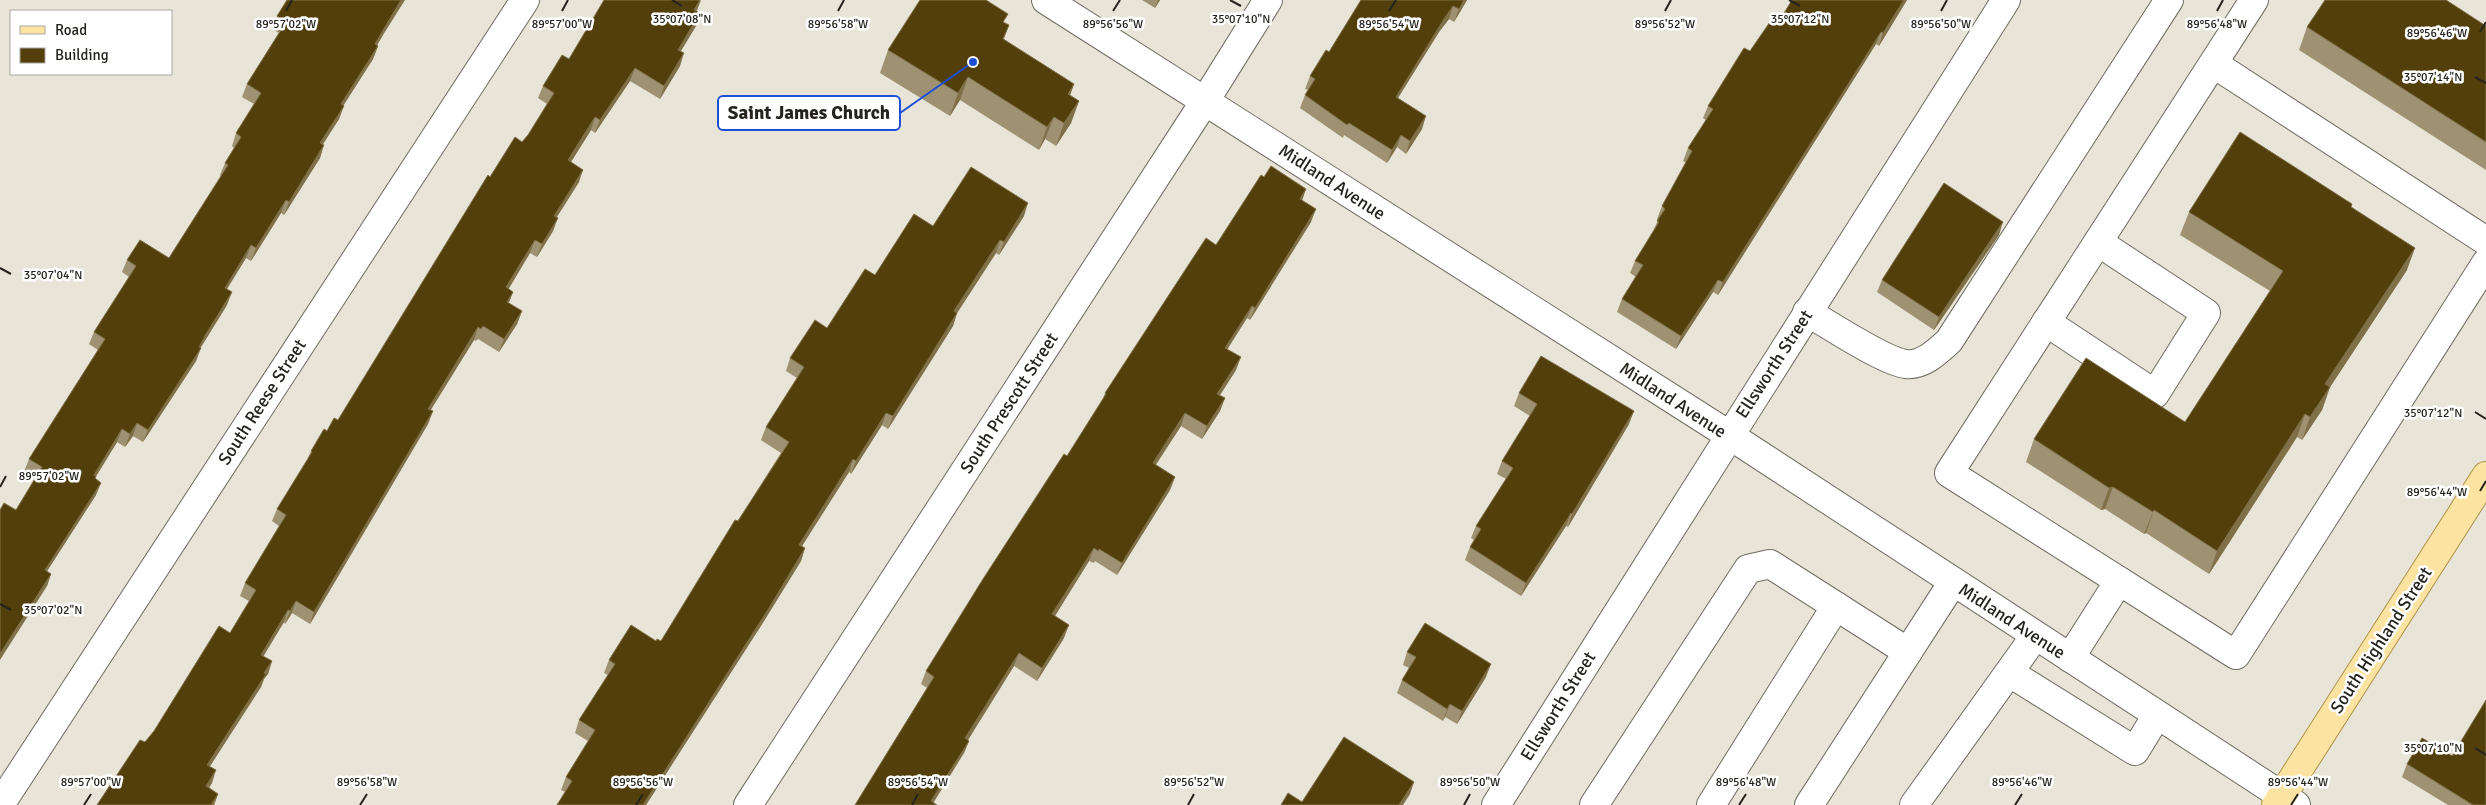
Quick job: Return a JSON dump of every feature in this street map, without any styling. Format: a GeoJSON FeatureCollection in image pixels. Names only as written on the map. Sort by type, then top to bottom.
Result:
{"type":"FeatureCollection","features":[{"type":"Feature","properties":{"kind":"main road","name":"South Highland Street"},"geometry":{"type":"LineString","coordinates":[[2284,802],[2486,476]]}},
{"type":"Feature","properties":{"kind":"street","name":"South Reese Street"},"geometry":{"type":"LineString","coordinates":[[0,805],[524,0]]}},
{"type":"Feature","properties":{"kind":"street","name":"Midland Avenue"},"geometry":{"type":"LineString","coordinates":[[1046,0],[1729,435],[2157,715],[2284,802]]}},
{"type":"Feature","properties":{"kind":"street","name":"South Prescott Street"},"geometry":{"type":"LineString","coordinates":[[748,805],[1205,101],[1268,0]]}},
{"type":"Feature","properties":{"kind":"street","name":"Ellsworth Street"},"geometry":{"type":"LineString","coordinates":[[1496,805],[2006,0]]}},
{"type":"Feature","properties":{"kind":"street"},"geometry":{"type":"LineString","coordinates":[[1807,312],[1887,357],[1907,365],[1929,358],[1949,341],[2169,0]]}},
{"type":"Feature","properties":{"kind":"street"},"geometry":{"type":"LineString","coordinates":[[2254,0],[1949,473],[2236,655],[2486,263]]}},
{"type":"Feature","properties":{"kind":"street"},"geometry":{"type":"LineString","coordinates":[[2214,64],[2486,241]]}},
{"type":"Feature","properties":{"kind":"street"},"geometry":{"type":"LineString","coordinates":[[2046,322],[2155,394],[2206,312],[2098,242]]}},
{"type":"Feature","properties":{"kind":"street"},"geometry":{"type":"LineString","coordinates":[[1594,805],[1748,569],[1770,564],[1908,652]]}},
{"type":"Feature","properties":{"kind":"street"},"geometry":{"type":"LineString","coordinates":[[2070,658],[2119,581]]}},
{"type":"Feature","properties":{"kind":"street"},"geometry":{"type":"LineString","coordinates":[[1809,805],[1953,582]]}},
{"type":"Feature","properties":{"kind":"street"},"geometry":{"type":"LineString","coordinates":[[1711,805],[1836,606]]}},
{"type":"Feature","properties":{"kind":"street"},"geometry":{"type":"LineString","coordinates":[[1914,805],[2035,636]]}},
{"type":"Feature","properties":{"kind":"street"},"geometry":{"type":"LineString","coordinates":[[2010,673],[2135,751],[2157,715]]}},
{"type":"Feature","properties":{"kind":"building"},"geometry":{"type":"Polygon","coordinates":[[[287,0],[401,0],[375,44],[378,46],[341,104],[344,106],[320,143],[324,145],[289,202],[286,200],[256,248],[251,245],[225,288],[232,292],[206,334],[199,347],[201,348],[148,430],[137,423],[130,434],[122,429],[94,475],[101,483],[45,570],[51,574],[0,654],[0,510],[4,503],[16,510],[42,467],[29,459],[105,339],[94,332],[136,266],[127,260],[140,240],[169,258],[228,165],[225,163],[241,137],[236,133],[261,93],[247,84],[286,22],[277,16],[287,0]]]}},
{"type":"Feature","properties":{"kind":"building"},"geometry":{"type":"Polygon","coordinates":[[[604,0],[700,0],[694,10],[700,13],[678,50],[684,53],[664,86],[635,68],[600,120],[595,117],[568,160],[583,170],[554,216],[558,218],[542,244],[535,240],[506,287],[513,292],[507,302],[522,311],[504,339],[483,326],[481,329],[478,327],[428,409],[433,411],[314,612],[296,601],[290,611],[288,610],[261,655],[272,661],[264,673],[266,674],[207,765],[216,770],[206,786],[218,794],[211,805],[97,805],[140,740],[145,742],[154,731],[219,626],[230,633],[256,590],[245,583],[286,515],[277,509],[311,451],[324,429],[327,431],[334,418],[338,420],[488,175],[490,177],[515,137],[522,142],[528,135],[554,93],[543,86],[562,55],[569,59],[604,0]]]}},
{"type":"Feature","properties":{"kind":"building"},"geometry":{"type":"Polygon","coordinates":[[[920,0],[986,0],[1008,14],[1003,22],[1009,25],[1003,39],[1074,84],[1068,94],[1079,101],[1064,123],[1054,117],[1047,127],[968,77],[958,93],[888,50],[920,0]]]}},
{"type":"Feature","properties":{"kind":"building"},"geometry":{"type":"Polygon","coordinates":[[[1361,0],[1464,0],[1459,9],[1453,6],[1396,97],[1426,116],[1410,141],[1401,135],[1392,150],[1349,123],[1347,125],[1305,95],[1315,79],[1310,76],[1326,50],[1329,52],[1361,0]]]}},
{"type":"Feature","properties":{"kind":"building"},"geometry":{"type":"Polygon","coordinates":[[[1792,0],[1904,0],[1883,33],[1881,32],[1723,282],[1718,280],[1681,336],[1622,299],[1643,265],[1635,261],[1659,222],[1657,221],[1665,209],[1662,206],[1692,151],[1688,148],[1713,109],[1708,106],[1744,48],[1750,51],[1772,19],[1778,23],[1792,0]]]}},
{"type":"Feature","properties":{"kind":"building"},"geometry":{"type":"Polygon","coordinates":[[[2325,0],[2446,0],[2486,26],[2486,142],[2307,27],[2325,0]]]}},
{"type":"Feature","properties":{"kind":"building"},"geometry":{"type":"Polygon","coordinates":[[[2240,132],[2352,204],[2351,207],[2415,248],[2325,384],[2330,387],[2310,417],[2305,414],[2217,551],[2154,510],[2153,512],[2113,487],[2109,488],[2034,439],[2086,358],[2185,422],[2283,271],[2189,212],[2240,132]]]}},
{"type":"Feature","properties":{"kind":"building"},"geometry":{"type":"Polygon","coordinates":[[[1271,166],[1306,189],[1300,199],[1316,209],[1255,308],[1252,306],[1225,348],[1241,357],[1217,394],[1225,398],[1207,426],[1185,413],[1153,463],[1175,477],[1122,563],[1094,548],[1052,614],[1069,625],[1042,668],[1019,653],[965,738],[969,741],[931,801],[937,805],[855,805],[934,677],[926,671],[1064,454],[1067,456],[1105,393],[1206,238],[1216,245],[1261,175],[1264,177],[1271,166]]]}},
{"type":"Feature","properties":{"kind":"building"},"geometry":{"type":"Polygon","coordinates":[[[971,167],[1028,203],[1004,242],[1000,240],[954,311],[957,313],[893,416],[886,413],[856,461],[853,459],[799,545],[805,548],[769,608],[643,805],[557,805],[572,781],[566,777],[595,730],[579,720],[615,664],[609,660],[631,625],[656,641],[657,639],[661,641],[735,520],[738,521],[789,442],[766,427],[804,367],[790,358],[815,320],[827,328],[865,269],[875,275],[914,214],[933,226],[971,167]]]}},
{"type":"Feature","properties":{"kind":"building"},"geometry":{"type":"Polygon","coordinates":[[[1944,183],[2003,222],[1939,317],[1882,280],[1944,183]]]}},
{"type":"Feature","properties":{"kind":"building"},"geometry":{"type":"Polygon","coordinates":[[[1541,356],[1634,411],[1572,514],[1526,583],[1470,547],[1481,529],[1476,526],[1513,468],[1502,461],[1537,404],[1519,393],[1541,356]]]}},
{"type":"Feature","properties":{"kind":"building"},"geometry":{"type":"Polygon","coordinates":[[[1425,623],[1491,664],[1462,711],[1450,704],[1447,709],[1402,680],[1416,657],[1407,652],[1425,623]]]}},
{"type":"Feature","properties":{"kind":"building"},"geometry":{"type":"Polygon","coordinates":[[[2486,700],[2486,805],[2473,805],[2407,764],[2422,738],[2432,744],[2433,742],[2452,756],[2486,700]]]}},
{"type":"Feature","properties":{"kind":"building"},"geometry":{"type":"Polygon","coordinates":[[[1344,737],[1414,782],[1399,805],[1281,805],[1288,793],[1302,802],[1344,737]]]}},
{"type":"Feature","properties":{"kind":"place","name":"Saint James Church"},"geometry":{"type":"Point","coordinates":[973,62]}}]}
